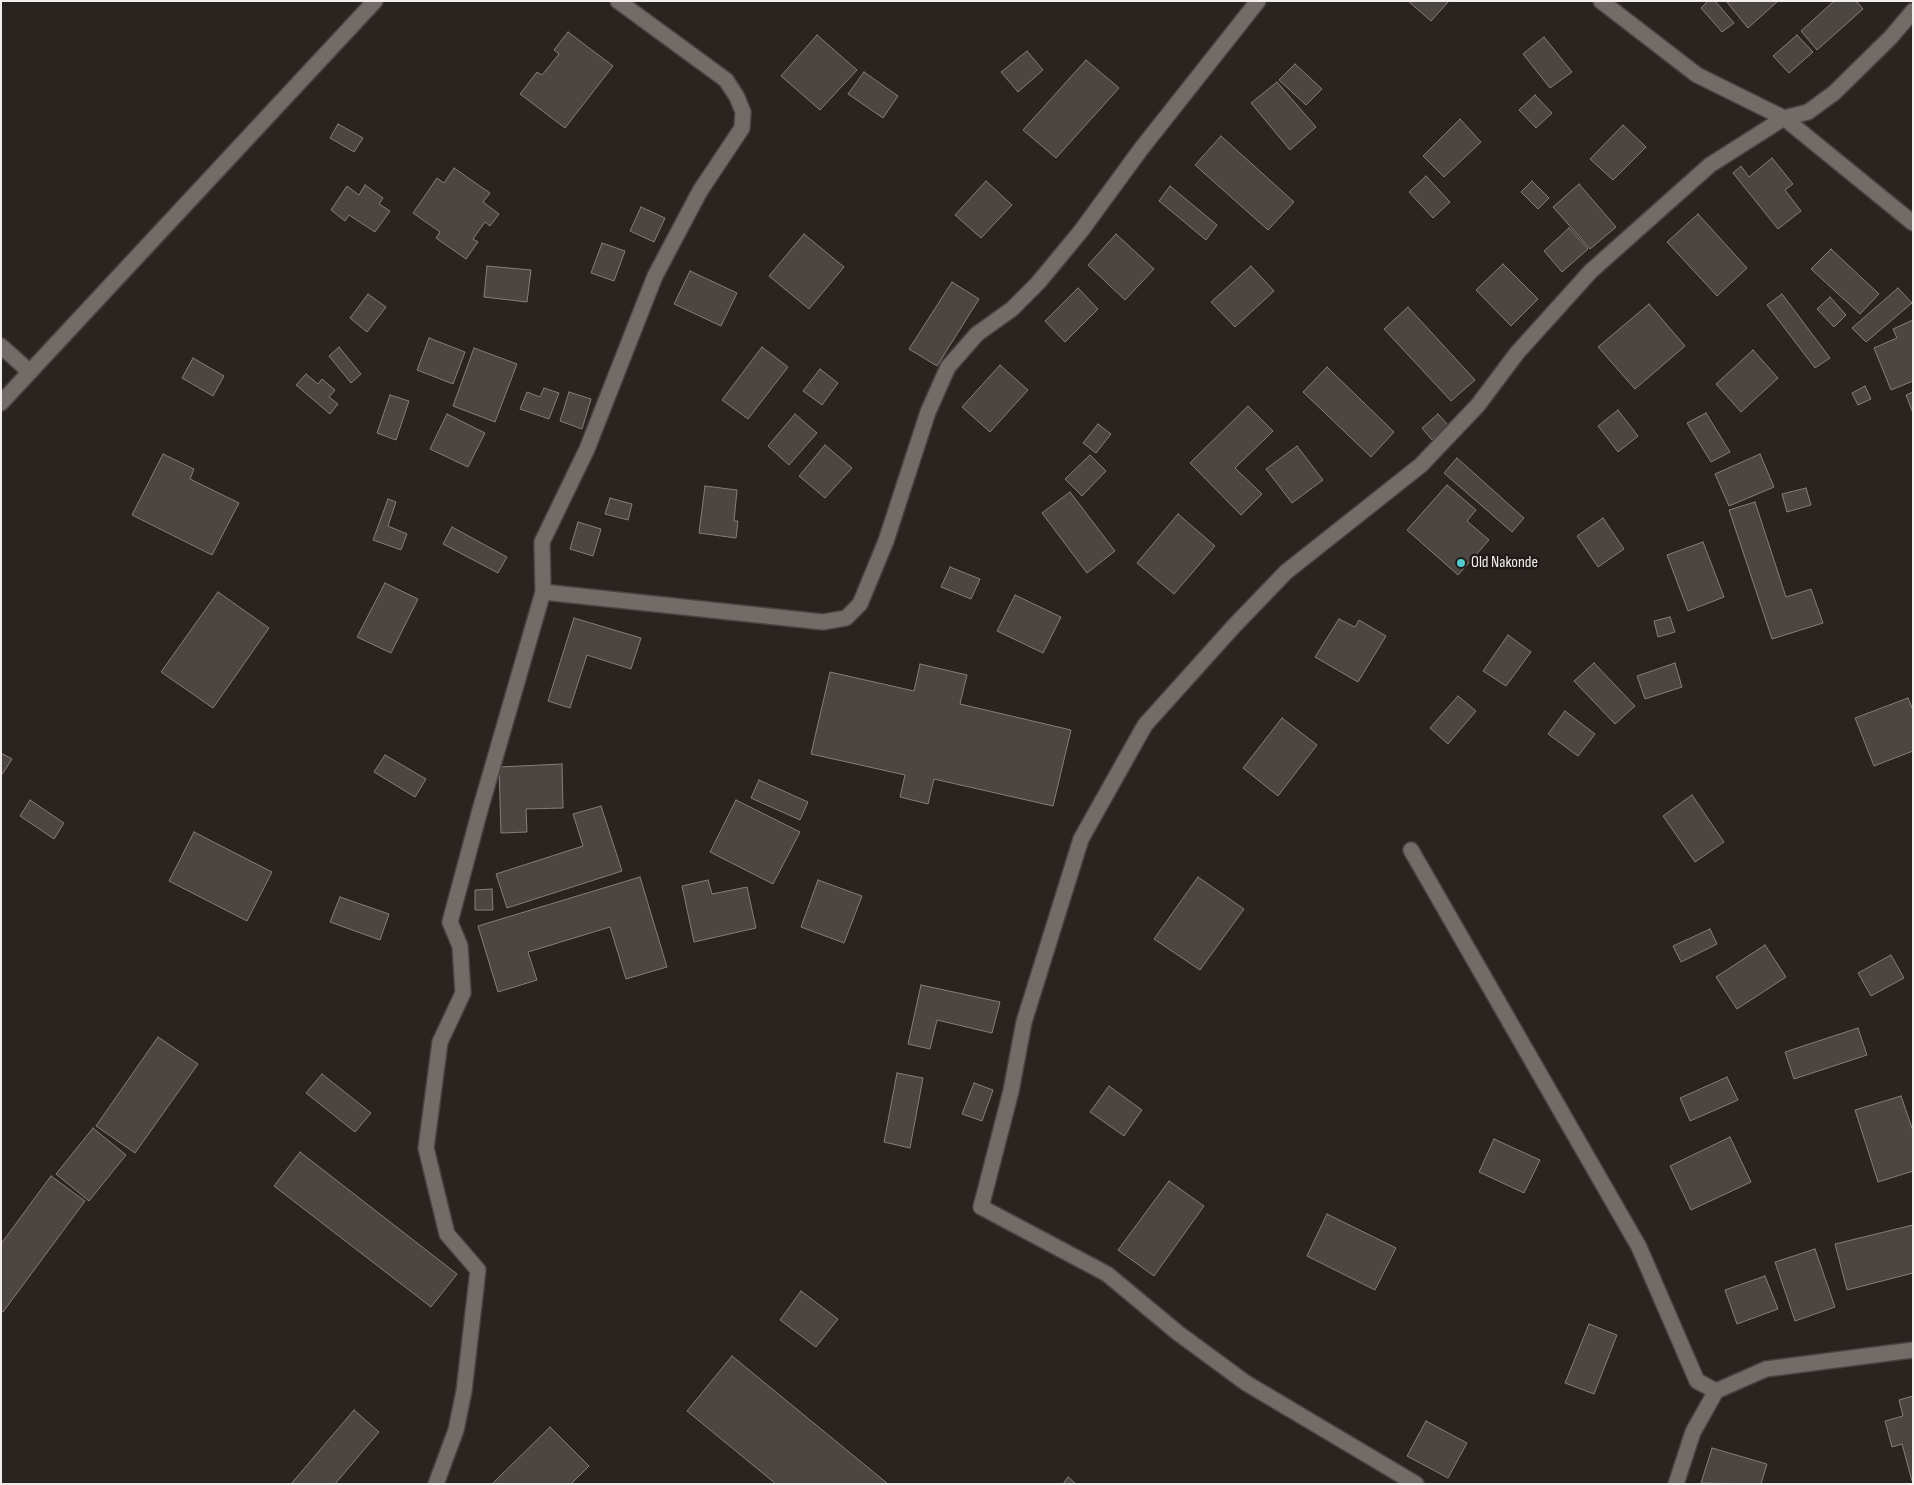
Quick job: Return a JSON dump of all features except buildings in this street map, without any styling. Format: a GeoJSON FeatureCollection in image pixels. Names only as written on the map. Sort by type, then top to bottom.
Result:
{"type":"FeatureCollection","features":[{"type":"Feature","properties":{"kind":"street"},"geometry":{"type":"LineString","coordinates":[[1,403],[375,1]]}},
{"type":"Feature","properties":{"kind":"street"},"geometry":{"type":"LineString","coordinates":[[436,1484],[456,1430],[464,1391],[478,1270],[447,1234],[426,1148],[440,1042],[463,993],[460,946],[450,922],[480,810],[544,592],[542,542],[587,449],[655,276],[700,191],[742,128],[743,112],[738,97],[726,80],[618,1]]}},
{"type":"Feature","properties":{"kind":"street"},"geometry":{"type":"LineString","coordinates":[[544,592],[823,622],[846,618],[860,604],[886,541],[928,412],[948,367],[977,334],[1012,309],[1038,283],[1081,231],[1141,149],[1258,1]]}},
{"type":"Feature","properties":{"kind":"street"},"geometry":{"type":"LineString","coordinates":[[1601,1],[1697,75],[1784,118],[1913,223]]}},
{"type":"Feature","properties":{"kind":"street"},"geometry":{"type":"LineString","coordinates":[[1416,1484],[1246,1383],[1178,1333],[1107,1274],[981,1207],[1011,1091],[1024,1022],[1081,839],[1145,725],[1234,626],[1286,572],[1421,465],[1478,404],[1517,352],[1591,271],[1710,165],[1784,118],[1808,112],[1834,93],[1891,37],[1913,11]]}},
{"type":"Feature","properties":{"kind":"street"},"geometry":{"type":"LineString","coordinates":[[1,346],[30,372]]}},
{"type":"Feature","properties":{"kind":"street"},"geometry":{"type":"LineString","coordinates":[[1411,850],[1639,1247],[1697,1381],[1716,1391]]}},
{"type":"Feature","properties":{"kind":"street"},"geometry":{"type":"LineString","coordinates":[[1676,1484],[1693,1432],[1716,1391],[1766,1369],[1913,1350]]}},
{"type":"Feature","properties":{"kind":"place","name":"Old Nakonde"},"geometry":{"type":"Point","coordinates":[1461,563]}}]}
